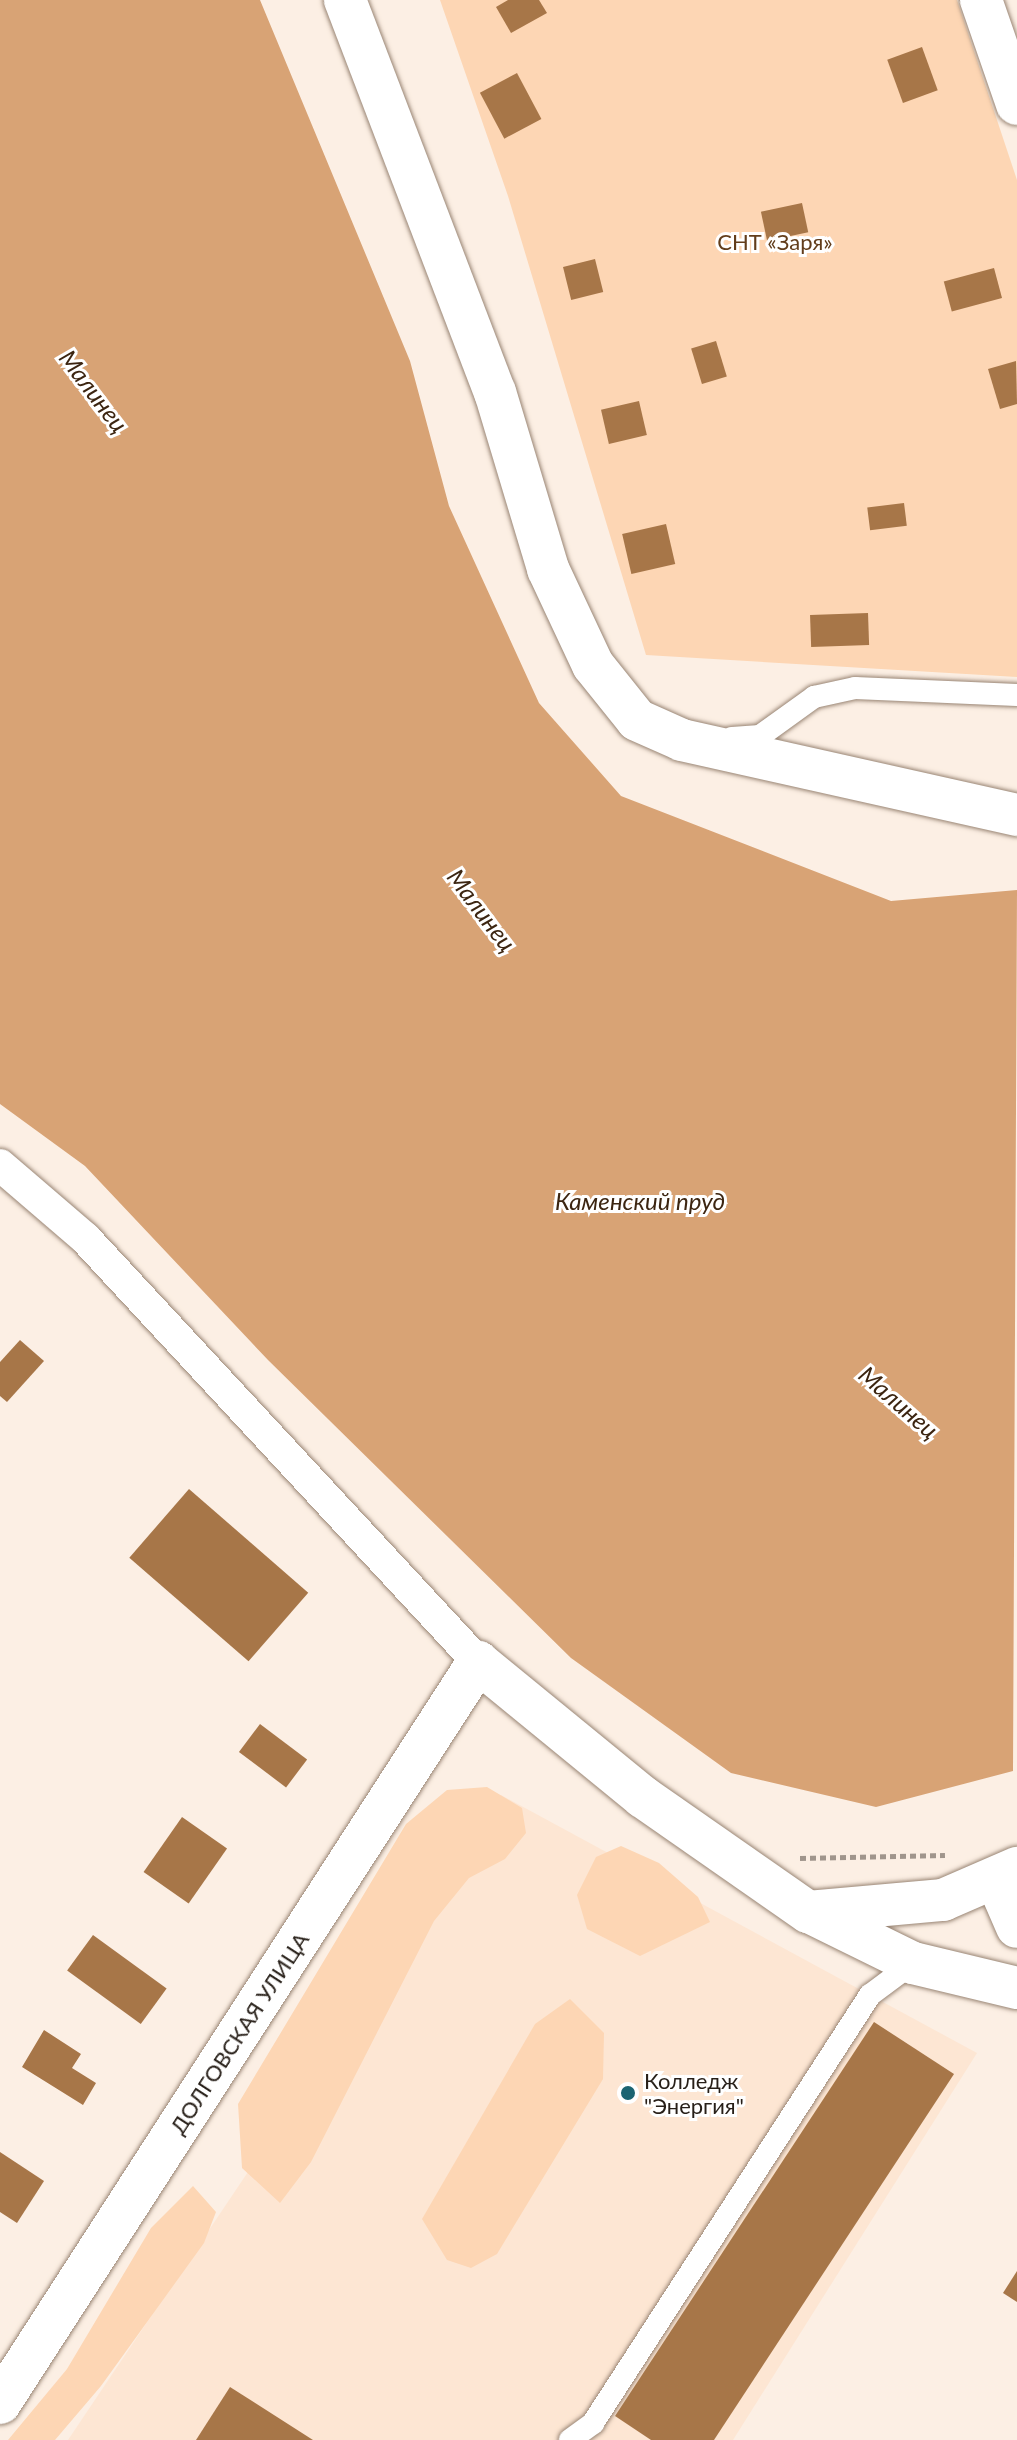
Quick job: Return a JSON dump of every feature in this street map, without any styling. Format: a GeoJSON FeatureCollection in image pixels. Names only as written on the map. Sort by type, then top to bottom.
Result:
{"type":"FeatureCollection","features":[{"type":"Feature","properties":{"kind":"street"},"geometry":{"type":"LineString","coordinates":[[345,0],[495,392],[548,569],[593,665],[637,720],[682,740],[1017,815]]}},
{"type":"Feature","properties":{"kind":"street"},"geometry":{"type":"LineString","coordinates":[[981,0],[1017,104]]}},
{"type":"Feature","properties":{"kind":"street"},"geometry":{"type":"LineString","coordinates":[[0,1165],[85,1238],[478,1662],[643,1797],[808,1912],[913,1963],[1017,1988]]}},
{"type":"Feature","properties":{"kind":"street","name":"ДОЛГОВСКАЯ УЛИЦА"},"geometry":{"type":"LineString","coordinates":[[0,2403],[478,1662]]}},
{"type":"Feature","properties":{"kind":"street"},"geometry":{"type":"LineString","coordinates":[[808,1912],[943,1900],[1007,1874],[1017,1927]]}},
{"type":"Feature","properties":{"kind":"lane"},"geometry":{"type":"LineString","coordinates":[[682,740],[760,736],[814,697],[855,688],[1017,695]]}},
{"type":"Feature","properties":{"kind":"lane"},"geometry":{"type":"LineString","coordinates":[[570,2440],[593,2423],[870,1995],[913,1963]]}},
{"type":"Feature","properties":{"kind":"path"},"geometry":{"type":"LineString","coordinates":[[796,1857],[963,1854]]}},
{"type":"Feature","properties":{"kind":"shaded area","name":"Колледж \"Энергия\""},"geometry":{"type":"Polygon","coordinates":[[[501,1795],[977,2053],[733,2440],[68,2440],[501,1795]]]}},
{"type":"Feature","properties":{"kind":"green space","name":"СНТ «Заря»"},"geometry":{"type":"Polygon","coordinates":[[[440,0],[957,0],[1017,180],[1017,677],[646,655],[508,196],[440,0]]]}},
{"type":"Feature","properties":{"kind":"green space"},"geometry":{"type":"Polygon","coordinates":[[[487,1787],[522,1808],[526,1833],[505,1859],[469,1878],[434,1921],[311,2162],[280,2203],[242,2168],[238,2104],[406,1824],[447,1790],[487,1787]]]}},
{"type":"Feature","properties":{"kind":"green space"},"geometry":{"type":"Polygon","coordinates":[[[621,1846],[659,1863],[698,1897],[710,1922],[640,1956],[587,1929],[577,1895],[596,1857],[621,1846]]]}},
{"type":"Feature","properties":{"kind":"green space"},"geometry":{"type":"Polygon","coordinates":[[[570,1999],[604,2033],[603,2079],[497,2254],[471,2268],[447,2260],[422,2219],[535,2024],[570,1999]]]}},
{"type":"Feature","properties":{"kind":"green space"},"geometry":{"type":"Polygon","coordinates":[[[193,2186],[216,2212],[204,2243],[101,2386],[55,2440],[8,2440],[67,2369],[151,2228],[193,2186]]]}},
{"type":"Feature","properties":{"kind":"water","name":"Каменский пруд"},"geometry":{"type":"Polygon","coordinates":[[[0,0],[260,0],[410,361],[449,506],[539,703],[621,796],[891,901],[1017,890],[1013,1771],[876,1807],[731,1773],[571,1658],[268,1360],[85,1166],[0,1104],[0,0]]]}},
{"type":"Feature","properties":{"kind":"building"},"geometry":{"type":"Polygon","coordinates":[[[508,0],[539,0],[547,13],[511,33],[496,7],[508,0]]]}},
{"type":"Feature","properties":{"kind":"building"},"geometry":{"type":"Polygon","coordinates":[[[922,47],[938,90],[903,103],[887,60],[922,47]]]}},
{"type":"Feature","properties":{"kind":"building"},"geometry":{"type":"Polygon","coordinates":[[[517,73],[541,119],[504,139],[480,93],[517,73]]]}},
{"type":"Feature","properties":{"kind":"building"},"geometry":{"type":"Polygon","coordinates":[[[802,203],[808,232],[767,241],[761,212],[802,203]]]}},
{"type":"Feature","properties":{"kind":"building"},"geometry":{"type":"Polygon","coordinates":[[[595,259],[603,292],[571,300],[563,267],[595,259]]]}},
{"type":"Feature","properties":{"kind":"building"},"geometry":{"type":"Polygon","coordinates":[[[994,268],[1002,298],[952,311],[944,281],[994,268]]]}},
{"type":"Feature","properties":{"kind":"building"},"geometry":{"type":"Polygon","coordinates":[[[716,341],[727,376],[702,384],[691,349],[716,341]]]}},
{"type":"Feature","properties":{"kind":"building"},"geometry":{"type":"Polygon","coordinates":[[[1016,361],[1017,404],[1000,409],[988,369],[1016,361]]]}},
{"type":"Feature","properties":{"kind":"building"},"geometry":{"type":"Polygon","coordinates":[[[639,401],[647,435],[609,444],[601,410],[639,401]]]}},
{"type":"Feature","properties":{"kind":"building"},"geometry":{"type":"Polygon","coordinates":[[[904,503],[907,526],[870,530],[867,508],[904,503]]]}},
{"type":"Feature","properties":{"kind":"building"},"geometry":{"type":"Polygon","coordinates":[[[666,524],[675,564],[631,574],[622,534],[666,524]]]}},
{"type":"Feature","properties":{"kind":"building"},"geometry":{"type":"Polygon","coordinates":[[[868,613],[869,645],[811,647],[810,615],[868,613]]]}},
{"type":"Feature","properties":{"kind":"building"},"geometry":{"type":"Polygon","coordinates":[[[20,1340],[44,1361],[7,1402],[0,1396],[0,1362],[20,1340]]]}},
{"type":"Feature","properties":{"kind":"building"},"geometry":{"type":"Polygon","coordinates":[[[189,1489],[308,1593],[249,1661],[129,1558],[189,1489]]]}},
{"type":"Feature","properties":{"kind":"building"},"geometry":{"type":"Polygon","coordinates":[[[260,1724],[307,1760],[286,1787],[239,1752],[260,1724]]]}},
{"type":"Feature","properties":{"kind":"building"},"geometry":{"type":"Polygon","coordinates":[[[182,1817],[227,1849],[189,1903],[144,1872],[182,1817]]]}},
{"type":"Feature","properties":{"kind":"building"},"geometry":{"type":"Polygon","coordinates":[[[93,1935],[167,1988],[141,2024],[67,1971],[93,1935]]]}},
{"type":"Feature","properties":{"kind":"building"},"geometry":{"type":"Polygon","coordinates":[[[874,2022],[954,2074],[714,2440],[651,2440],[615,2416],[874,2022]]]}},
{"type":"Feature","properties":{"kind":"building"},"geometry":{"type":"Polygon","coordinates":[[[44,2030],[81,2054],[72,2068],[96,2083],[83,2105],[22,2067],[44,2030]]]}},
{"type":"Feature","properties":{"kind":"building"},"geometry":{"type":"Polygon","coordinates":[[[0,2152],[44,2181],[17,2223],[0,2212],[0,2152]]]}},
{"type":"Feature","properties":{"kind":"building"},"geometry":{"type":"Polygon","coordinates":[[[1017,2271],[1017,2302],[1003,2293],[1017,2271]]]}},
{"type":"Feature","properties":{"kind":"building"},"geometry":{"type":"Polygon","coordinates":[[[230,2387],[313,2440],[196,2440],[230,2387]]]}},
{"type":"Feature","properties":{"kind":"place","name":"Колледж \"Энергия\""},"geometry":{"type":"Point","coordinates":[628,2093]}},
{"type":"Feature","properties":{"kind":"water label","name":"Малинец"},"geometry":{"type":"Point","coordinates":[94,391]}},
{"type":"Feature","properties":{"kind":"water label","name":"Малинец"},"geometry":{"type":"Point","coordinates":[482,910]}},
{"type":"Feature","properties":{"kind":"water label","name":"Малинец"},"geometry":{"type":"Point","coordinates":[899,1402]}}]}
